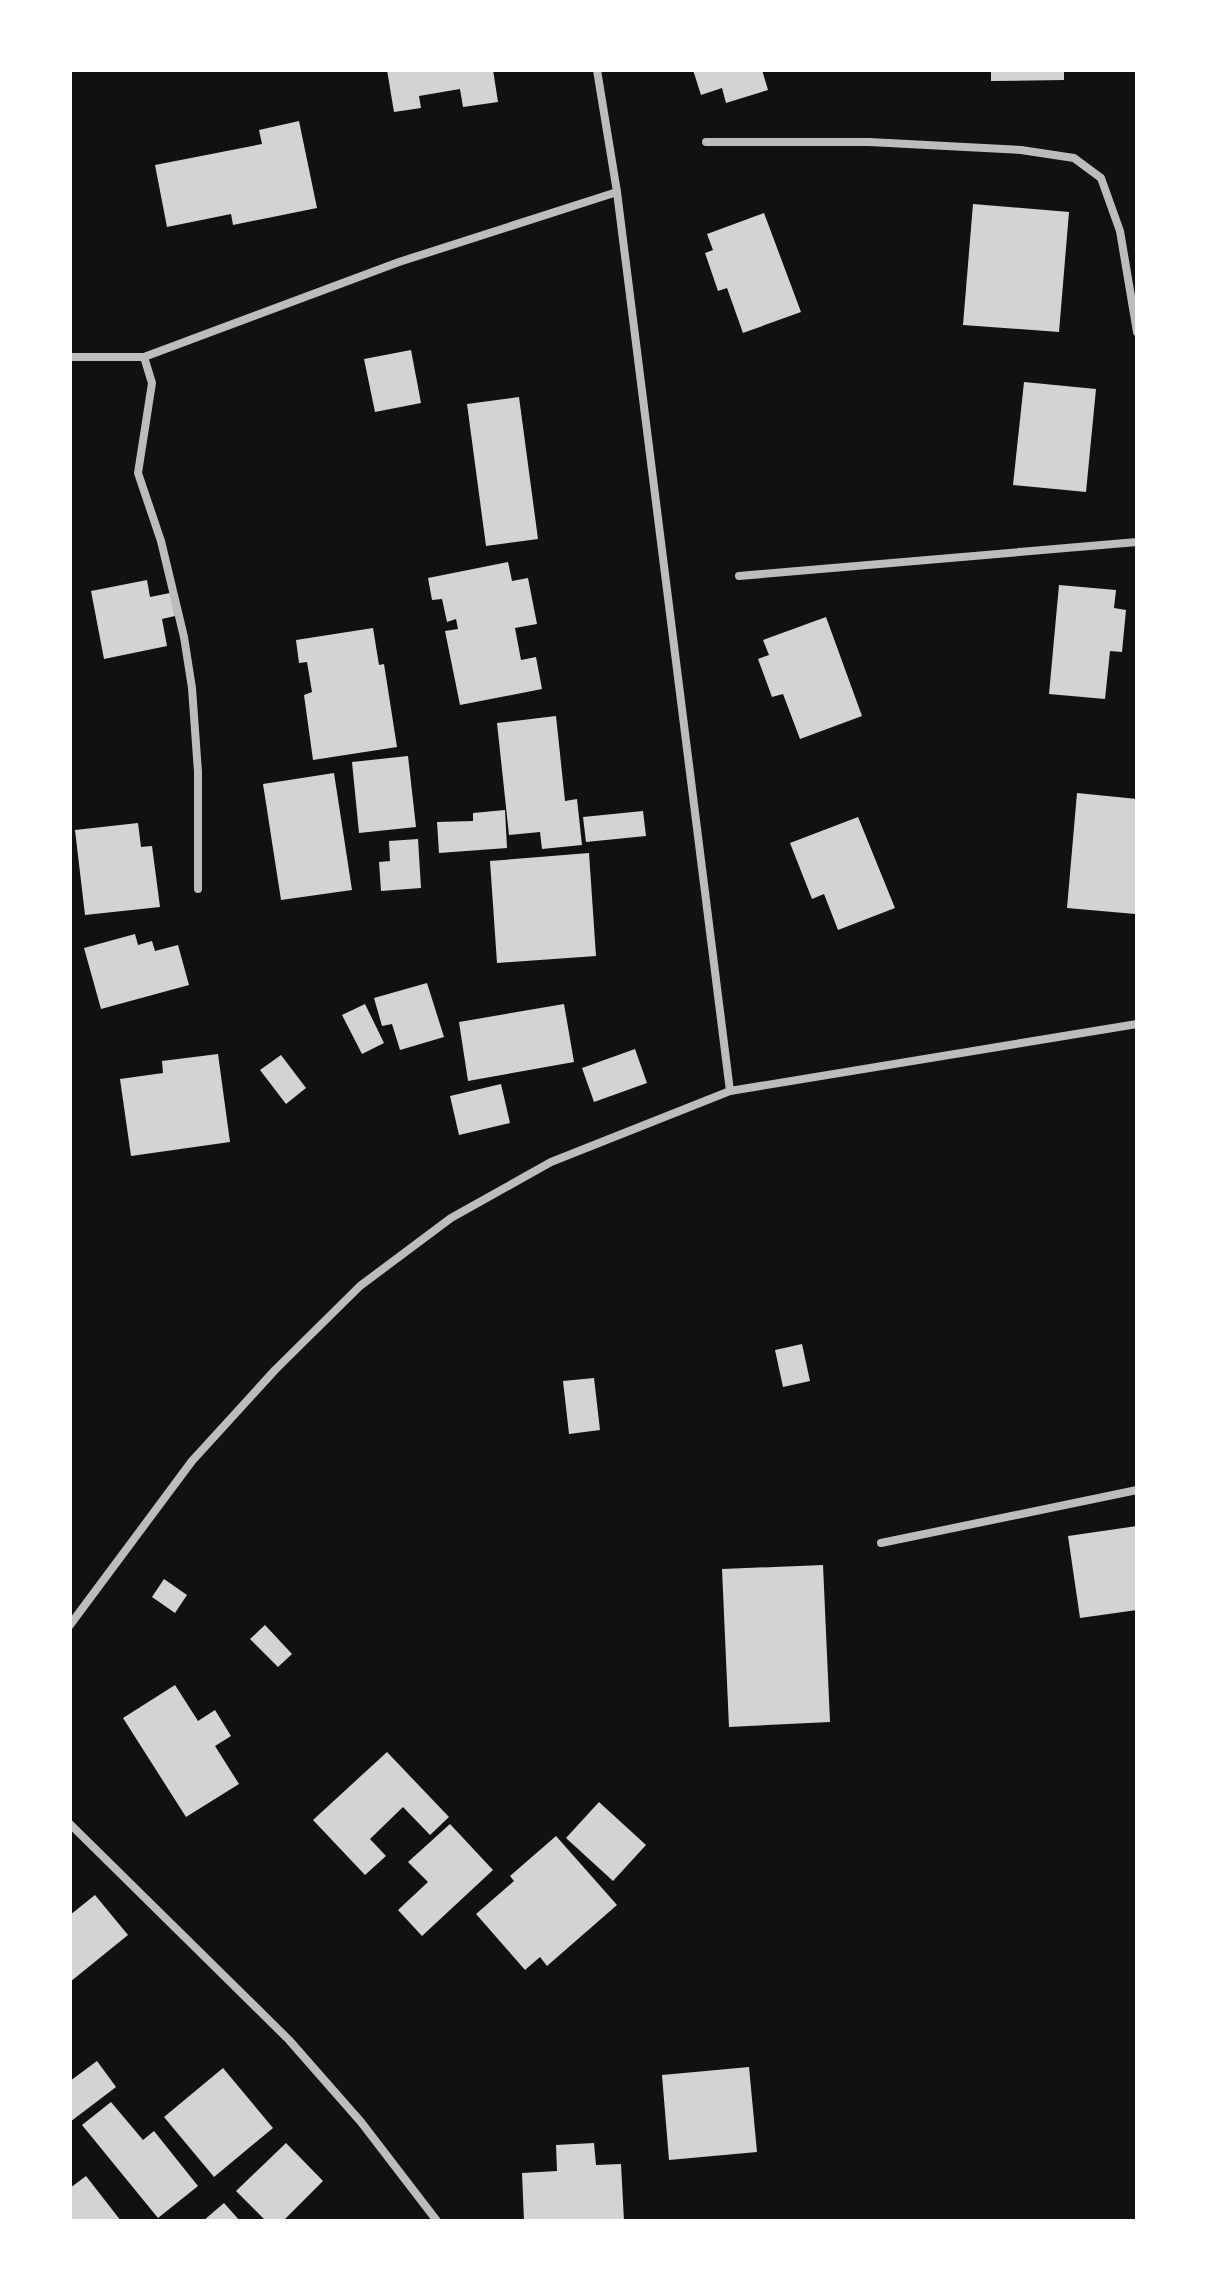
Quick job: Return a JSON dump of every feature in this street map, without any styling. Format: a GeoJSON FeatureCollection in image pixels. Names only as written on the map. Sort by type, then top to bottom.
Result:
{"type":"FeatureCollection","features":[{"type":"Feature","properties":{"kind":"street"},"geometry":{"type":"LineString","coordinates":[[597,70],[617,192],[730,1091]]}},
{"type":"Feature","properties":{"kind":"street"},"geometry":{"type":"LineString","coordinates":[[706,142],[869,142],[1021,150],[1074,158],[1101,178],[1120,231],[1137,332]]}},
{"type":"Feature","properties":{"kind":"street"},"geometry":{"type":"LineString","coordinates":[[70,346],[72,356],[144,357],[399,262],[617,192]]}},
{"type":"Feature","properties":{"kind":"street"},"geometry":{"type":"LineString","coordinates":[[144,357],[152,383],[138,473],[168,568],[192,688],[198,772],[198,889]]}},
{"type":"Feature","properties":{"kind":"street"},"geometry":{"type":"LineString","coordinates":[[739,576],[1137,542]]}},
{"type":"Feature","properties":{"kind":"street"},"geometry":{"type":"LineString","coordinates":[[70,1625],[192,1461],[275,1370],[360,1286],[451,1218],[551,1162],[730,1091],[1137,1024]]}},
{"type":"Feature","properties":{"kind":"street"},"geometry":{"type":"LineString","coordinates":[[881,1543],[1137,1490]]}},
{"type":"Feature","properties":{"kind":"street"},"geometry":{"type":"LineString","coordinates":[[70,1824],[289,2040],[361,2122],[437,2221]]}},
{"type":"Feature","properties":{"kind":"building"},"geometry":{"type":"Polygon","coordinates":[[[387,70],[493,70],[498,102],[463,107],[460,89],[419,96],[421,108],[394,112],[387,70]]]}},
{"type":"Feature","properties":{"kind":"building"},"geometry":{"type":"Polygon","coordinates":[[[693,70],[762,70],[768,90],[726,103],[722,88],[701,95],[693,70]]]}},
{"type":"Feature","properties":{"kind":"building"},"geometry":{"type":"Polygon","coordinates":[[[991,70],[1064,70],[1064,80],[991,81],[991,70]]]}},
{"type":"Feature","properties":{"kind":"building"},"geometry":{"type":"Polygon","coordinates":[[[299,121],[317,208],[233,225],[231,214],[167,227],[155,165],[262,144],[259,130],[299,121]]]}},
{"type":"Feature","properties":{"kind":"building"},"geometry":{"type":"Polygon","coordinates":[[[973,204],[1069,212],[1059,332],[963,325],[973,204]]]}},
{"type":"Feature","properties":{"kind":"building"},"geometry":{"type":"Polygon","coordinates":[[[764,213],[801,312],[743,333],[727,288],[718,291],[705,253],[713,250],[707,234],[764,213]]]}},
{"type":"Feature","properties":{"kind":"building"},"geometry":{"type":"Polygon","coordinates":[[[411,350],[421,403],[375,412],[364,359],[411,350]]]}},
{"type":"Feature","properties":{"kind":"building"},"geometry":{"type":"Polygon","coordinates":[[[1024,382],[1096,389],[1086,492],[1013,485],[1024,382]]]}},
{"type":"Feature","properties":{"kind":"building"},"geometry":{"type":"Polygon","coordinates":[[[519,397],[538,539],[486,546],[467,404],[519,397]]]}},
{"type":"Feature","properties":{"kind":"building"},"geometry":{"type":"Polygon","coordinates":[[[508,562],[512,581],[528,578],[537,624],[515,628],[521,660],[536,657],[542,689],[460,705],[445,631],[458,629],[456,619],[447,622],[442,599],[432,600],[428,578],[508,562]]]}},
{"type":"Feature","properties":{"kind":"building"},"geometry":{"type":"Polygon","coordinates":[[[147,580],[150,597],[170,593],[175,616],[162,619],[167,646],[104,659],[91,591],[147,580]]]}},
{"type":"Feature","properties":{"kind":"building"},"geometry":{"type":"Polygon","coordinates":[[[1059,585],[1116,590],[1114,608],[1126,610],[1122,652],[1110,651],[1105,699],[1049,694],[1059,585]]]}},
{"type":"Feature","properties":{"kind":"building"},"geometry":{"type":"Polygon","coordinates":[[[826,617],[862,716],[800,739],[783,694],[772,697],[758,659],[769,655],[763,640],[826,617]]]}},
{"type":"Feature","properties":{"kind":"building"},"geometry":{"type":"Polygon","coordinates":[[[373,628],[379,665],[384,664],[397,747],[313,760],[304,695],[312,692],[307,662],[299,663],[296,640],[373,628]]]}},
{"type":"Feature","properties":{"kind":"building"},"geometry":{"type":"Polygon","coordinates":[[[556,716],[565,801],[577,799],[582,845],[542,849],[540,832],[509,835],[497,723],[556,716]]]}},
{"type":"Feature","properties":{"kind":"building"},"geometry":{"type":"Polygon","coordinates":[[[408,756],[416,827],[359,833],[352,762],[408,756]]]}},
{"type":"Feature","properties":{"kind":"building"},"geometry":{"type":"Polygon","coordinates":[[[334,773],[352,890],[281,900],[263,784],[334,773]]]}},
{"type":"Feature","properties":{"kind":"building"},"geometry":{"type":"Polygon","coordinates":[[[1077,793],[1137,799],[1135,914],[1067,908],[1077,793]]]}},
{"type":"Feature","properties":{"kind":"building"},"geometry":{"type":"Polygon","coordinates":[[[505,810],[507,848],[439,853],[437,822],[473,821],[473,813],[505,810]]]}},
{"type":"Feature","properties":{"kind":"building"},"geometry":{"type":"Polygon","coordinates":[[[643,811],[646,836],[586,842],[583,817],[643,811]]]}},
{"type":"Feature","properties":{"kind":"building"},"geometry":{"type":"Polygon","coordinates":[[[858,817],[895,908],[838,930],[824,894],[812,899],[790,843],[858,817]]]}},
{"type":"Feature","properties":{"kind":"building"},"geometry":{"type":"Polygon","coordinates":[[[138,823],[141,847],[152,846],[160,907],[85,915],[75,830],[138,823]]]}},
{"type":"Feature","properties":{"kind":"building"},"geometry":{"type":"Polygon","coordinates":[[[418,839],[421,888],[381,891],[379,862],[390,861],[389,841],[418,839]]]}},
{"type":"Feature","properties":{"kind":"building"},"geometry":{"type":"Polygon","coordinates":[[[589,853],[596,956],[497,963],[490,861],[589,853]]]}},
{"type":"Feature","properties":{"kind":"building"},"geometry":{"type":"Polygon","coordinates":[[[135,934],[138,945],[152,941],[155,951],[178,945],[189,985],[101,1009],[84,948],[135,934]]]}},
{"type":"Feature","properties":{"kind":"building"},"geometry":{"type":"Polygon","coordinates":[[[427,983],[444,1037],[400,1050],[392,1024],[382,1026],[374,998],[427,983]]]}},
{"type":"Feature","properties":{"kind":"building"},"geometry":{"type":"Polygon","coordinates":[[[365,1004],[384,1043],[362,1054],[342,1015],[365,1004]]]}},
{"type":"Feature","properties":{"kind":"building"},"geometry":{"type":"Polygon","coordinates":[[[564,1004],[574,1062],[468,1081],[459,1022],[564,1004]]]}},
{"type":"Feature","properties":{"kind":"building"},"geometry":{"type":"Polygon","coordinates":[[[635,1049],[647,1083],[594,1102],[582,1068],[635,1049]]]}},
{"type":"Feature","properties":{"kind":"building"},"geometry":{"type":"Polygon","coordinates":[[[218,1054],[230,1142],[131,1156],[120,1079],[163,1073],[162,1061],[218,1054]]]}},
{"type":"Feature","properties":{"kind":"building"},"geometry":{"type":"Polygon","coordinates":[[[281,1055],[306,1088],[286,1104],[260,1070],[281,1055]]]}},
{"type":"Feature","properties":{"kind":"building"},"geometry":{"type":"Polygon","coordinates":[[[501,1084],[510,1123],[459,1135],[450,1096],[501,1084]]]}},
{"type":"Feature","properties":{"kind":"building"},"geometry":{"type":"Polygon","coordinates":[[[802,1344],[810,1381],[783,1387],[775,1350],[802,1344]]]}},
{"type":"Feature","properties":{"kind":"building"},"geometry":{"type":"Polygon","coordinates":[[[594,1378],[600,1430],[569,1434],[563,1381],[594,1378]]]}},
{"type":"Feature","properties":{"kind":"building"},"geometry":{"type":"Polygon","coordinates":[[[1137,1526],[1137,1610],[1080,1618],[1068,1536],[1137,1526]]]}},
{"type":"Feature","properties":{"kind":"building"},"geometry":{"type":"Polygon","coordinates":[[[823,1565],[830,1722],[729,1727],[722,1569],[823,1565]]]}},
{"type":"Feature","properties":{"kind":"building"},"geometry":{"type":"Polygon","coordinates":[[[164,1579],[187,1595],[175,1613],[152,1597],[164,1579]]]}},
{"type":"Feature","properties":{"kind":"building"},"geometry":{"type":"Polygon","coordinates":[[[265,1625],[292,1654],[278,1667],[250,1639],[265,1625]]]}},
{"type":"Feature","properties":{"kind":"building"},"geometry":{"type":"Polygon","coordinates":[[[175,1685],[198,1721],[215,1710],[231,1736],[215,1746],[239,1784],[186,1817],[123,1718],[175,1685]]]}},
{"type":"Feature","properties":{"kind":"building"},"geometry":{"type":"Polygon","coordinates":[[[387,1752],[449,1817],[430,1835],[403,1807],[370,1839],[386,1856],[365,1875],[313,1820],[387,1752]]]}},
{"type":"Feature","properties":{"kind":"building"},"geometry":{"type":"Polygon","coordinates":[[[599,1802],[646,1845],[613,1881],[566,1838],[599,1802]]]}},
{"type":"Feature","properties":{"kind":"building"},"geometry":{"type":"Polygon","coordinates":[[[450,1824],[493,1870],[422,1936],[398,1910],[428,1882],[408,1862],[450,1824]]]}},
{"type":"Feature","properties":{"kind":"building"},"geometry":{"type":"Polygon","coordinates":[[[556,1836],[617,1905],[547,1966],[540,1957],[525,1970],[476,1914],[514,1881],[510,1876],[556,1836]]]}},
{"type":"Feature","properties":{"kind":"building"},"geometry":{"type":"Polygon","coordinates":[[[95,1895],[128,1935],[70,1982],[70,1915],[95,1895]]]}},
{"type":"Feature","properties":{"kind":"building"},"geometry":{"type":"Polygon","coordinates":[[[97,2061],[116,2087],[70,2122],[70,2081],[97,2061]]]}},
{"type":"Feature","properties":{"kind":"building"},"geometry":{"type":"Polygon","coordinates":[[[749,2067],[757,2152],[669,2160],[662,2075],[749,2067]]]}},
{"type":"Feature","properties":{"kind":"building"},"geometry":{"type":"Polygon","coordinates":[[[223,2068],[273,2128],[214,2177],[164,2117],[223,2068]]]}},
{"type":"Feature","properties":{"kind":"building"},"geometry":{"type":"Polygon","coordinates":[[[111,2102],[143,2140],[154,2131],[198,2186],[158,2218],[82,2125],[111,2102]]]}},
{"type":"Feature","properties":{"kind":"building"},"geometry":{"type":"Polygon","coordinates":[[[286,2143],[323,2181],[283,2221],[266,2221],[236,2191],[286,2143]]]}},
{"type":"Feature","properties":{"kind":"building"},"geometry":{"type":"Polygon","coordinates":[[[594,2143],[596,2165],[621,2164],[624,2221],[524,2221],[522,2173],[557,2171],[556,2145],[594,2143]]]}},
{"type":"Feature","properties":{"kind":"building"},"geometry":{"type":"Polygon","coordinates":[[[86,2176],[121,2221],[70,2221],[70,2188],[86,2176]]]}},
{"type":"Feature","properties":{"kind":"building"},"geometry":{"type":"Polygon","coordinates":[[[224,2203],[240,2221],[203,2221],[224,2203]]]}}]}
